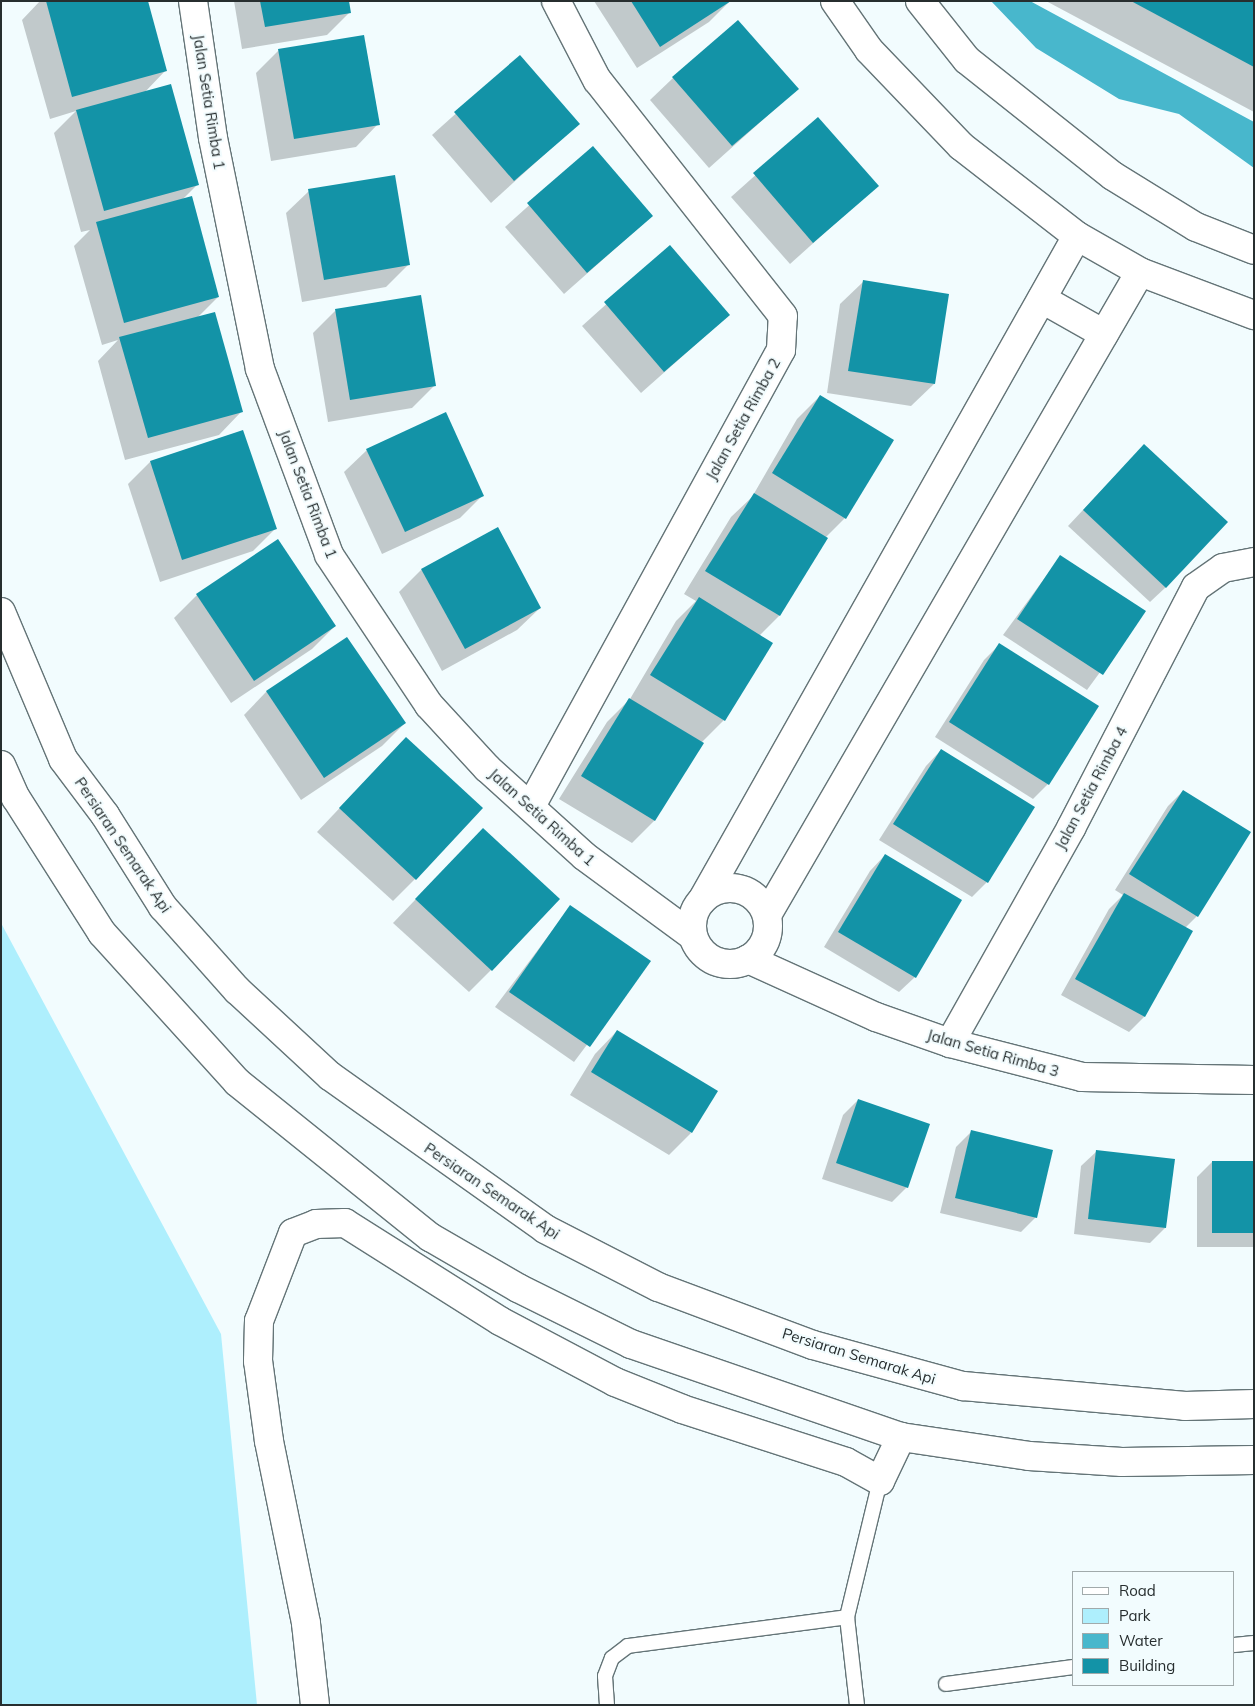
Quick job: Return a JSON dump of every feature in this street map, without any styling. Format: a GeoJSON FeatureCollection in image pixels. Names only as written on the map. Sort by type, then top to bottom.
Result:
{"type":"FeatureCollection","features":[{"type":"Feature","properties":{"kind":"street","name":"Jalan Setia Rimba 1"},"geometry":{"type":"LineString","coordinates":[[193,1],[213,138],[260,370],[329,555],[428,705],[530,806],[584,856],[693,936]]}},
{"type":"Feature","properties":{"kind":"street","name":"Jalan Setia Rimba 2"},"geometry":{"type":"LineString","coordinates":[[530,806],[781,350],[783,316],[597,80],[556,1]]}},
{"type":"Feature","properties":{"kind":"street"},"geometry":{"type":"LineString","coordinates":[[834,1],[869,50],[961,146],[1077,236],[1140,272],[1254,315]]}},
{"type":"Feature","properties":{"kind":"street"},"geometry":{"type":"LineString","coordinates":[[920,1],[967,60],[1113,176],[1196,227],[1254,250]]}},
{"type":"Feature","properties":{"kind":"street"},"geometry":{"type":"LineString","coordinates":[[1077,236],[693,916],[693,936],[715,960],[737,963],[748,959],[765,940],[767,915],[1140,272]]}},
{"type":"Feature","properties":{"kind":"street"},"geometry":{"type":"LineString","coordinates":[[1042,299],[1104,334]]}},
{"type":"Feature","properties":{"kind":"street","name":"Jalan Setia Rimba 4"},"geometry":{"type":"LineString","coordinates":[[950,1043],[1071,828],[1196,587],[1223,568],[1254,562]]}},
{"type":"Feature","properties":{"kind":"street","name":"Persiaran Semarak Api"},"geometry":{"type":"LineString","coordinates":[[1,612],[63,759],[105,815],[163,907],[237,990],[330,1076],[545,1229],[658,1287],[813,1345],[964,1386],[1156,1404],[1254,1404]]}},
{"type":"Feature","properties":{"kind":"street"},"geometry":{"type":"LineString","coordinates":[[1,765],[16,798],[102,933],[236,1082],[430,1237],[518,1288],[631,1344],[900,1437],[1029,1456],[1122,1462],[1254,1460]]}},
{"type":"Feature","properties":{"kind":"street"},"geometry":{"type":"LineString","coordinates":[[703,900],[716,891],[746,892],[767,915]]}},
{"type":"Feature","properties":{"kind":"street","name":"Jalan Setia Rimba 3"},"geometry":{"type":"LineString","coordinates":[[748,959],[867,1013],[950,1043],[1082,1078],[1254,1080]]}},
{"type":"Feature","properties":{"kind":"street"},"geometry":{"type":"LineString","coordinates":[[315,1705],[306,1623],[269,1441],[258,1361],[259,1321],[293,1233],[316,1224],[345,1224],[500,1321],[615,1382],[682,1409],[846,1462],[880,1481],[900,1437]]}},
{"type":"Feature","properties":{"kind":"lane"},"geometry":{"type":"LineString","coordinates":[[857,1705],[847,1617],[880,1481]]}},
{"type":"Feature","properties":{"kind":"lane"},"geometry":{"type":"LineString","coordinates":[[607,1705],[605,1676],[612,1658],[628,1646],[847,1617]]}},
{"type":"Feature","properties":{"kind":"lane"},"geometry":{"type":"LineString","coordinates":[[1235,1645],[1254,1643]]}},
{"type":"Feature","properties":{"kind":"lane"},"geometry":{"type":"LineString","coordinates":[[946,1684],[1072,1667]]}},
{"type":"Feature","properties":{"kind":"green space"},"geometry":{"type":"Polygon","coordinates":[[[1,923],[221,1334],[257,1705],[1,1705],[1,923]]]}},
{"type":"Feature","properties":{"kind":"water"},"geometry":{"type":"Polygon","coordinates":[[[991,1],[1030,1],[1254,122],[1254,168],[1179,114],[1119,99],[1036,48],[991,1]]]}},
{"type":"Feature","properties":{"kind":"building"},"geometry":{"type":"Polygon","coordinates":[[[46,1],[148,1],[167,71],[72,97],[46,1]]]}},
{"type":"Feature","properties":{"kind":"building"},"geometry":{"type":"Polygon","coordinates":[[[260,1],[349,1],[351,13],[265,27],[260,1]]]}},
{"type":"Feature","properties":{"kind":"building"},"geometry":{"type":"Polygon","coordinates":[[[631,1],[731,1],[660,47],[631,1]]]}},
{"type":"Feature","properties":{"kind":"building"},"geometry":{"type":"Polygon","coordinates":[[[1131,1],[1254,1],[1254,67],[1131,1]]]}},
{"type":"Feature","properties":{"kind":"building"},"geometry":{"type":"Polygon","coordinates":[[[738,20],[799,89],[732,146],[672,77],[738,20]]]}},
{"type":"Feature","properties":{"kind":"building"},"geometry":{"type":"Polygon","coordinates":[[[364,35],[380,125],[294,139],[278,49],[364,35]]]}},
{"type":"Feature","properties":{"kind":"building"},"geometry":{"type":"Polygon","coordinates":[[[520,55],[580,124],[514,181],[454,112],[520,55]]]}},
{"type":"Feature","properties":{"kind":"building"},"geometry":{"type":"Polygon","coordinates":[[[171,84],[199,185],[104,211],[76,110],[171,84]]]}},
{"type":"Feature","properties":{"kind":"building"},"geometry":{"type":"Polygon","coordinates":[[[818,117],[879,186],[813,243],[753,173],[818,117]]]}},
{"type":"Feature","properties":{"kind":"building"},"geometry":{"type":"Polygon","coordinates":[[[593,146],[653,216],[587,273],[527,203],[593,146]]]}},
{"type":"Feature","properties":{"kind":"building"},"geometry":{"type":"Polygon","coordinates":[[[395,175],[410,265],[324,280],[308,189],[395,175]]]}},
{"type":"Feature","properties":{"kind":"building"},"geometry":{"type":"Polygon","coordinates":[[[192,196],[219,297],[124,323],[96,222],[192,196]]]}},
{"type":"Feature","properties":{"kind":"building"},"geometry":{"type":"Polygon","coordinates":[[[670,245],[730,315],[664,372],[604,302],[670,245]]]}},
{"type":"Feature","properties":{"kind":"building"},"geometry":{"type":"Polygon","coordinates":[[[863,280],[949,294],[935,384],[848,371],[863,280]]]}},
{"type":"Feature","properties":{"kind":"building"},"geometry":{"type":"Polygon","coordinates":[[[421,295],[436,386],[350,400],[335,309],[421,295]]]}},
{"type":"Feature","properties":{"kind":"building"},"geometry":{"type":"Polygon","coordinates":[[[215,312],[243,412],[148,438],[119,337],[215,312]]]}},
{"type":"Feature","properties":{"kind":"building"},"geometry":{"type":"Polygon","coordinates":[[[820,395],[894,440],[846,519],[772,473],[820,395]]]}},
{"type":"Feature","properties":{"kind":"building"},"geometry":{"type":"Polygon","coordinates":[[[446,412],[484,496],[405,532],[366,449],[446,412]]]}},
{"type":"Feature","properties":{"kind":"building"},"geometry":{"type":"Polygon","coordinates":[[[243,430],[277,529],[182,560],[150,461],[243,430]]]}},
{"type":"Feature","properties":{"kind":"building"},"geometry":{"type":"Polygon","coordinates":[[[1144,444],[1228,522],[1166,588],[1083,510],[1144,444]]]}},
{"type":"Feature","properties":{"kind":"building"},"geometry":{"type":"Polygon","coordinates":[[[754,493],[828,538],[780,616],[705,571],[754,493]]]}},
{"type":"Feature","properties":{"kind":"building"},"geometry":{"type":"Polygon","coordinates":[[[498,527],[541,608],[465,649],[421,569],[498,527]]]}},
{"type":"Feature","properties":{"kind":"building"},"geometry":{"type":"Polygon","coordinates":[[[278,539],[336,626],[254,681],[196,594],[278,539]]]}},
{"type":"Feature","properties":{"kind":"building"},"geometry":{"type":"Polygon","coordinates":[[[1060,555],[1146,611],[1103,675],[1017,619],[1060,555]]]}},
{"type":"Feature","properties":{"kind":"building"},"geometry":{"type":"Polygon","coordinates":[[[699,597],[773,643],[725,721],[650,675],[699,597]]]}},
{"type":"Feature","properties":{"kind":"building"},"geometry":{"type":"Polygon","coordinates":[[[347,637],[406,723],[324,778],[266,691],[347,637]]]}},
{"type":"Feature","properties":{"kind":"building"},"geometry":{"type":"Polygon","coordinates":[[[999,643],[1099,706],[1049,785],[949,722],[999,643]]]}},
{"type":"Feature","properties":{"kind":"building"},"geometry":{"type":"Polygon","coordinates":[[[629,698],[704,743],[655,821],[581,776],[629,698]]]}},
{"type":"Feature","properties":{"kind":"building"},"geometry":{"type":"Polygon","coordinates":[[[406,737],[483,808],[416,880],[339,808],[406,737]]]}},
{"type":"Feature","properties":{"kind":"building"},"geometry":{"type":"Polygon","coordinates":[[[941,749],[1035,807],[988,883],[893,824],[941,749]]]}},
{"type":"Feature","properties":{"kind":"building"},"geometry":{"type":"Polygon","coordinates":[[[1183,790],[1251,832],[1198,917],[1129,874],[1183,790]]]}},
{"type":"Feature","properties":{"kind":"building"},"geometry":{"type":"Polygon","coordinates":[[[483,828],[560,899],[492,971],[415,899],[483,828]]]}},
{"type":"Feature","properties":{"kind":"building"},"geometry":{"type":"Polygon","coordinates":[[[885,854],[962,900],[916,978],[838,932],[885,854]]]}},
{"type":"Feature","properties":{"kind":"building"},"geometry":{"type":"Polygon","coordinates":[[[1124,893],[1193,931],[1145,1017],[1075,979],[1124,893]]]}},
{"type":"Feature","properties":{"kind":"building"},"geometry":{"type":"Polygon","coordinates":[[[570,905],[651,961],[590,1047],[509,992],[570,905]]]}},
{"type":"Feature","properties":{"kind":"building"},"geometry":{"type":"Polygon","coordinates":[[[617,1030],[718,1091],[692,1133],[591,1072],[617,1030]]]}},
{"type":"Feature","properties":{"kind":"building"},"geometry":{"type":"Polygon","coordinates":[[[858,1099],[930,1124],[908,1188],[836,1163],[858,1099]]]}},
{"type":"Feature","properties":{"kind":"building"},"geometry":{"type":"Polygon","coordinates":[[[971,1130],[1053,1150],[1037,1218],[955,1198],[971,1130]]]}},
{"type":"Feature","properties":{"kind":"building"},"geometry":{"type":"Polygon","coordinates":[[[1096,1150],[1175,1159],[1166,1228],[1088,1219],[1096,1150]]]}},
{"type":"Feature","properties":{"kind":"building"},"geometry":{"type":"Polygon","coordinates":[[[1212,1161],[1254,1161],[1254,1233],[1212,1233],[1212,1161]]]}}]}
